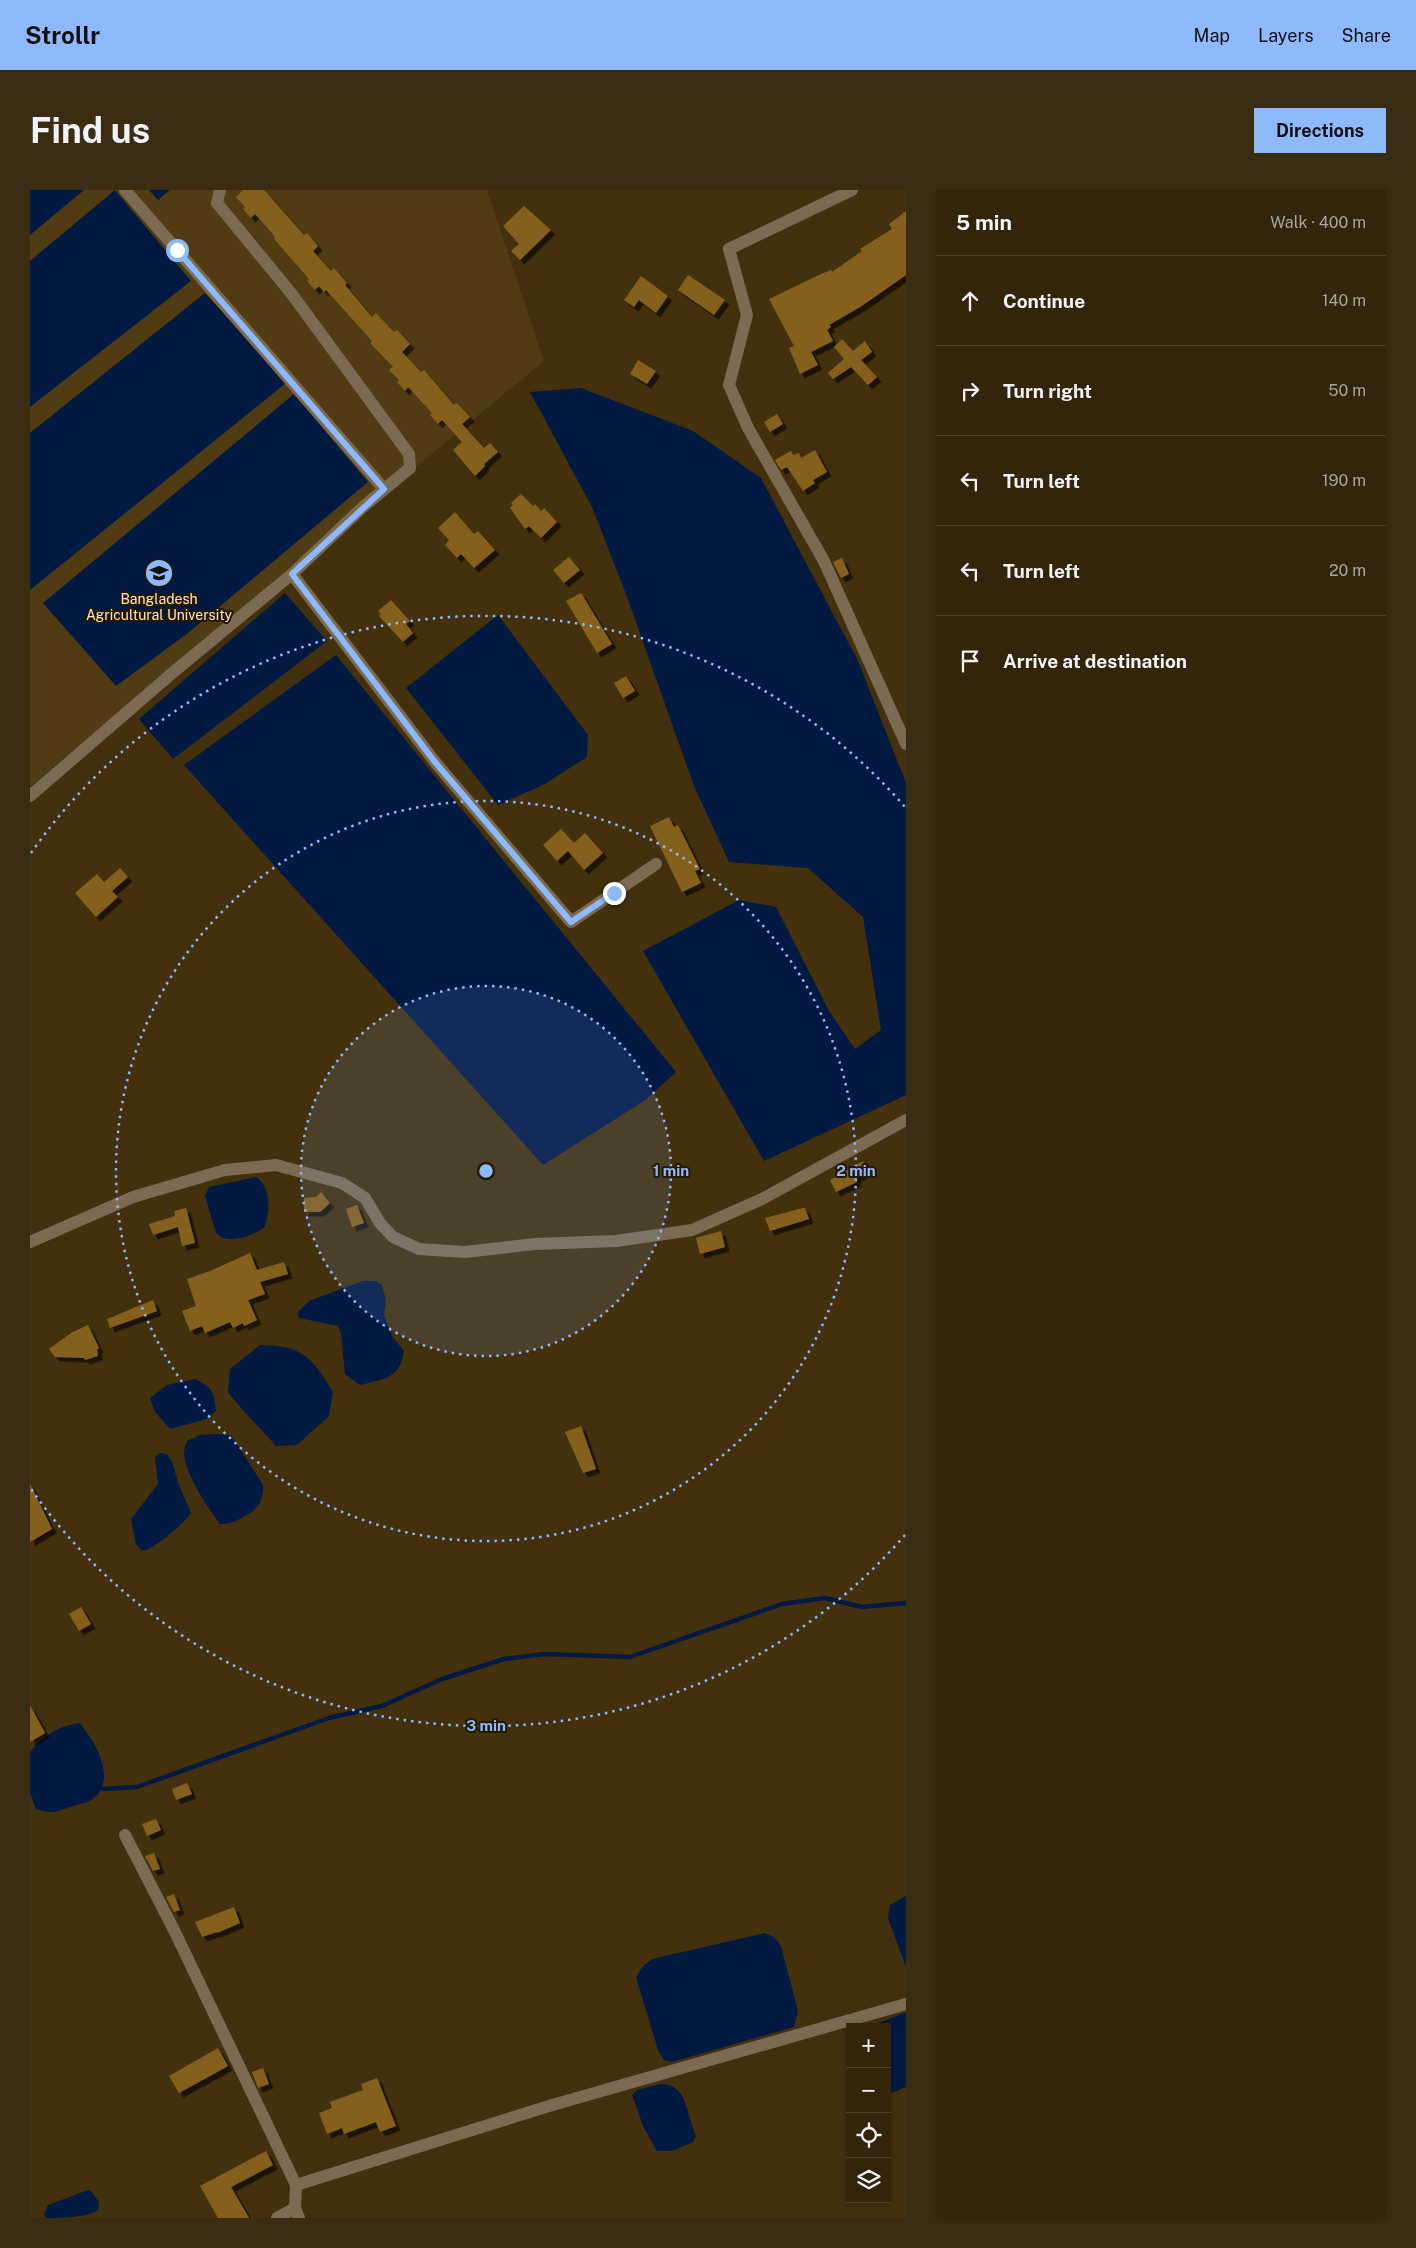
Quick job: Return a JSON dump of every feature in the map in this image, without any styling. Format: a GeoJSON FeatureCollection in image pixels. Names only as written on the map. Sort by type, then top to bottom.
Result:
{"type":"FeatureCollection","features":[{"type":"Feature","properties":{"kind":"street"},"geometry":{"type":"LineString","coordinates":[[125,190],[384,489]]}},
{"type":"Feature","properties":{"kind":"street"},"geometry":{"type":"LineString","coordinates":[[30,796],[170,675],[292,574],[384,489],[410,468],[409,454],[291,293],[217,203],[220,190]]}},
{"type":"Feature","properties":{"kind":"street"},"geometry":{"type":"LineString","coordinates":[[852,190],[729,249],[747,315],[729,385],[748,428],[824,561],[906,744]]}},
{"type":"Feature","properties":{"kind":"street"},"geometry":{"type":"LineString","coordinates":[[292,574],[435,762],[571,922],[656,864]]}},
{"type":"Feature","properties":{"kind":"street"},"geometry":{"type":"LineString","coordinates":[[30,1242],[133,1198],[226,1170],[276,1165],[342,1183],[365,1198],[380,1223],[393,1237],[419,1249],[465,1252],[535,1244],[616,1241],[692,1230],[762,1199],[906,1120]]}},
{"type":"Feature","properties":{"kind":"street"},"geometry":{"type":"LineString","coordinates":[[125,1835],[174,1930],[296,2185],[297,2213],[277,2218]]}},
{"type":"Feature","properties":{"kind":"street"},"geometry":{"type":"LineString","coordinates":[[296,2185],[540,2109],[906,2004]]}},
{"type":"Feature","properties":{"kind":"shaded area","name":"Bangladesh Agricultural University"},"geometry":{"type":"Polygon","coordinates":[[[30,190],[487,190],[544,361],[30,786],[30,190]]]}},
{"type":"Feature","properties":{"kind":"water"},"geometry":{"type":"Polygon","coordinates":[[[30,190],[84,190],[30,235],[30,190]]]}},
{"type":"Feature","properties":{"kind":"water"},"geometry":{"type":"Polygon","coordinates":[[[115,190],[191,281],[30,407],[30,261],[115,190]]]}},
{"type":"Feature","properties":{"kind":"water"},"geometry":{"type":"Polygon","coordinates":[[[149,190],[170,190],[158,200],[149,190]]]}},
{"type":"Feature","properties":{"kind":"water"},"geometry":{"type":"Polygon","coordinates":[[[205,293],[286,383],[30,590],[30,433],[205,293]]]}},
{"type":"Feature","properties":{"kind":"water"},"geometry":{"type":"Polygon","coordinates":[[[581,388],[693,431],[761,478],[858,661],[906,783],[906,1095],[764,1161],[643,951],[739,900],[776,907],[829,1011],[855,1049],[881,1030],[863,917],[808,868],[729,862],[694,786],[626,594],[592,507],[530,392],[581,388]]]}},
{"type":"Feature","properties":{"kind":"water"},"geometry":{"type":"Polygon","coordinates":[[[294,394],[368,482],[188,633],[116,686],[43,603],[294,394]]]}},
{"type":"Feature","properties":{"kind":"water"},"geometry":{"type":"Polygon","coordinates":[[[285,593],[327,641],[173,759],[139,719],[285,593]]]}},
{"type":"Feature","properties":{"kind":"water"},"geometry":{"type":"Polygon","coordinates":[[[498,615],[588,735],[587,757],[543,785],[498,805],[406,688],[498,615]]]}},
{"type":"Feature","properties":{"kind":"water"},"geometry":{"type":"Polygon","coordinates":[[[336,655],[676,1072],[644,1101],[543,1165],[184,765],[336,655]]]}},
{"type":"Feature","properties":{"kind":"water"},"geometry":{"type":"Polygon","coordinates":[[[256,1177],[265,1187],[267,1194],[268,1215],[264,1228],[240,1238],[227,1239],[221,1237],[216,1233],[205,1196],[209,1187],[256,1177]]]}},
{"type":"Feature","properties":{"kind":"water"},"geometry":{"type":"Polygon","coordinates":[[[363,1281],[376,1281],[382,1285],[386,1300],[384,1315],[392,1336],[404,1351],[399,1367],[390,1376],[360,1385],[345,1374],[341,1333],[338,1326],[299,1318],[298,1312],[309,1301],[363,1281]]]}},
{"type":"Feature","properties":{"kind":"water"},"geometry":{"type":"Polygon","coordinates":[[[260,1345],[287,1348],[305,1356],[312,1362],[333,1392],[329,1416],[297,1445],[276,1446],[228,1392],[230,1369],[260,1345]]]}},
{"type":"Feature","properties":{"kind":"water"},"geometry":{"type":"Polygon","coordinates":[[[195,1379],[205,1384],[211,1391],[215,1399],[216,1411],[207,1419],[170,1429],[155,1412],[150,1398],[167,1385],[195,1379]]]}},
{"type":"Feature","properties":{"kind":"water"},"geometry":{"type":"Polygon","coordinates":[[[200,1435],[228,1435],[235,1441],[263,1485],[260,1503],[252,1512],[226,1524],[220,1524],[203,1500],[192,1480],[184,1453],[187,1441],[200,1435]]]}},
{"type":"Feature","properties":{"kind":"water"},"geometry":{"type":"Polygon","coordinates":[[[160,1453],[167,1454],[172,1462],[191,1513],[161,1541],[142,1551],[136,1544],[131,1519],[158,1484],[155,1457],[160,1453]]]}},
{"type":"Feature","properties":{"kind":"water"},"geometry":{"type":"Polygon","coordinates":[[[79,1723],[97,1749],[101,1760],[104,1770],[104,1781],[101,1790],[89,1801],[58,1811],[47,1812],[36,1809],[30,1793],[30,1752],[52,1733],[79,1723]]]}},
{"type":"Feature","properties":{"kind":"water"},"geometry":{"type":"Polygon","coordinates":[[[906,1896],[906,1967],[888,1918],[890,1905],[906,1896]]]}},
{"type":"Feature","properties":{"kind":"water"},"geometry":{"type":"Polygon","coordinates":[[[765,1933],[774,1937],[781,1946],[798,2011],[794,2027],[672,2062],[664,2060],[658,2050],[636,1977],[643,1966],[652,1959],[765,1933]]]}},
{"type":"Feature","properties":{"kind":"water"},"geometry":{"type":"Polygon","coordinates":[[[906,2012],[906,2087],[891,2093],[891,2023],[879,2023],[906,2012]]]}},
{"type":"Feature","properties":{"kind":"water"},"geometry":{"type":"Polygon","coordinates":[[[660,2084],[669,2085],[681,2095],[696,2136],[693,2142],[672,2151],[657,2151],[643,2126],[632,2095],[637,2090],[660,2084]]]}},
{"type":"Feature","properties":{"kind":"water"},"geometry":{"type":"Polygon","coordinates":[[[88,2190],[91,2191],[99,2202],[98,2210],[80,2216],[46,2218],[44,2214],[48,2205],[88,2190]]]}},
{"type":"Feature","properties":{"kind":"building"},"geometry":{"type":"Polygon","coordinates":[[[243,190],[264,190],[304,235],[307,233],[318,246],[313,251],[331,271],[334,268],[347,283],[345,285],[372,317],[376,313],[394,332],[397,330],[410,344],[402,352],[421,372],[424,370],[454,405],[457,403],[470,417],[462,424],[484,448],[490,443],[498,452],[484,464],[485,466],[475,476],[453,450],[462,442],[442,420],[438,424],[430,415],[432,413],[408,387],[405,391],[397,382],[399,380],[389,370],[393,367],[370,343],[372,341],[326,290],[324,292],[319,286],[315,290],[307,281],[309,279],[274,239],[272,233],[255,214],[251,218],[243,209],[245,207],[236,197],[243,190]]]}},
{"type":"Feature","properties":{"kind":"building"},"geometry":{"type":"Polygon","coordinates":[[[524,206],[551,230],[520,260],[511,251],[519,244],[503,226],[524,206]]]}},
{"type":"Feature","properties":{"kind":"building"},"geometry":{"type":"Polygon","coordinates":[[[906,211],[906,275],[860,307],[829,325],[831,327],[827,330],[833,341],[811,352],[818,365],[800,374],[789,348],[794,346],[769,299],[821,274],[831,270],[832,272],[862,251],[860,249],[892,229],[889,224],[906,211]]]}},
{"type":"Feature","properties":{"kind":"building"},"geometry":{"type":"Polygon","coordinates":[[[688,275],[725,300],[714,315],[678,290],[688,275]]]}},
{"type":"Feature","properties":{"kind":"building"},"geometry":{"type":"Polygon","coordinates":[[[641,276],[668,296],[656,313],[639,300],[634,307],[624,300],[641,276]]]}},
{"type":"Feature","properties":{"kind":"building"},"geometry":{"type":"Polygon","coordinates":[[[842,339],[853,351],[865,341],[872,352],[861,360],[877,377],[868,385],[851,367],[833,379],[828,373],[844,359],[834,347],[842,339]]]}},
{"type":"Feature","properties":{"kind":"building"},"geometry":{"type":"Polygon","coordinates":[[[638,360],[656,371],[647,384],[630,374],[638,360]]]}},
{"type":"Feature","properties":{"kind":"building"},"geometry":{"type":"Polygon","coordinates":[[[777,414],[783,424],[770,432],[764,422],[777,414]]]}},
{"type":"Feature","properties":{"kind":"building"},"geometry":{"type":"Polygon","coordinates":[[[815,450],[827,472],[813,480],[815,483],[803,491],[787,467],[781,470],[775,460],[791,451],[793,455],[799,453],[801,458],[815,450]]]}},
{"type":"Feature","properties":{"kind":"building"},"geometry":{"type":"Polygon","coordinates":[[[521,494],[541,511],[544,508],[557,522],[541,538],[529,526],[525,529],[510,508],[513,505],[511,503],[521,494]]]}},
{"type":"Feature","properties":{"kind":"building"},"geometry":{"type":"Polygon","coordinates":[[[455,512],[474,534],[478,531],[495,550],[474,568],[461,554],[457,558],[445,545],[449,540],[438,528],[455,512]]]}},
{"type":"Feature","properties":{"kind":"building"},"geometry":{"type":"Polygon","coordinates":[[[569,557],[580,570],[564,583],[553,570],[569,557]]]}},
{"type":"Feature","properties":{"kind":"building"},"geometry":{"type":"Polygon","coordinates":[[[842,558],[849,574],[841,578],[833,562],[842,558]]]}},
{"type":"Feature","properties":{"kind":"building"},"geometry":{"type":"Polygon","coordinates":[[[581,593],[612,644],[597,653],[566,601],[581,593]]]}},
{"type":"Feature","properties":{"kind":"building"},"geometry":{"type":"Polygon","coordinates":[[[391,600],[410,621],[406,624],[413,633],[403,642],[379,616],[381,614],[378,611],[391,600]]]}},
{"type":"Feature","properties":{"kind":"building"},"geometry":{"type":"Polygon","coordinates":[[[626,676],[635,691],[623,698],[614,683],[626,676]]]}},
{"type":"Feature","properties":{"kind":"building"},"geometry":{"type":"Polygon","coordinates":[[[669,817],[674,827],[678,825],[700,869],[695,871],[701,883],[682,892],[650,826],[669,817]]]}},
{"type":"Feature","properties":{"kind":"building"},"geometry":{"type":"Polygon","coordinates":[[[561,829],[574,843],[585,833],[603,853],[584,870],[568,851],[557,861],[543,845],[561,829]]]}},
{"type":"Feature","properties":{"kind":"building"},"geometry":{"type":"Polygon","coordinates":[[[120,868],[128,877],[112,891],[118,897],[96,917],[75,893],[97,874],[104,882],[120,868]]]}},
{"type":"Feature","properties":{"kind":"building"},"geometry":{"type":"Polygon","coordinates":[[[863,1161],[869,1171],[856,1178],[857,1182],[836,1192],[830,1180],[863,1161]]]}},
{"type":"Feature","properties":{"kind":"building"},"geometry":{"type":"Polygon","coordinates":[[[321,1192],[330,1203],[320,1212],[304,1212],[304,1198],[316,1197],[321,1192]]]}},
{"type":"Feature","properties":{"kind":"building"},"geometry":{"type":"Polygon","coordinates":[[[357,1205],[364,1223],[352,1227],[346,1209],[357,1205]]]}},
{"type":"Feature","properties":{"kind":"building"},"geometry":{"type":"Polygon","coordinates":[[[186,1208],[195,1243],[182,1246],[178,1227],[153,1235],[149,1224],[175,1216],[174,1211],[186,1208]]]}},
{"type":"Feature","properties":{"kind":"building"},"geometry":{"type":"Polygon","coordinates":[[[805,1208],[809,1219],[770,1231],[765,1218],[805,1208]]]}},
{"type":"Feature","properties":{"kind":"building"},"geometry":{"type":"Polygon","coordinates":[[[721,1231],[725,1247],[700,1254],[696,1238],[721,1231]]]}},
{"type":"Feature","properties":{"kind":"building"},"geometry":{"type":"Polygon","coordinates":[[[250,1253],[257,1270],[284,1262],[288,1274],[260,1282],[265,1294],[248,1300],[257,1320],[244,1326],[243,1323],[233,1328],[230,1322],[205,1333],[202,1326],[190,1331],[182,1311],[196,1306],[187,1279],[250,1253]]]}},
{"type":"Feature","properties":{"kind":"building"},"geometry":{"type":"Polygon","coordinates":[[[153,1300],[157,1311],[110,1328],[107,1319],[153,1300]]]}},
{"type":"Feature","properties":{"kind":"building"},"geometry":{"type":"Polygon","coordinates":[[[88,1325],[99,1348],[97,1350],[98,1356],[85,1360],[84,1358],[55,1357],[49,1349],[71,1333],[88,1325]]]}},
{"type":"Feature","properties":{"kind":"building"},"geometry":{"type":"Polygon","coordinates":[[[581,1426],[596,1469],[583,1473],[565,1432],[581,1426]]]}},
{"type":"Feature","properties":{"kind":"building"},"geometry":{"type":"Polygon","coordinates":[[[30,1484],[52,1529],[30,1542],[30,1484]]]}},
{"type":"Feature","properties":{"kind":"building"},"geometry":{"type":"Polygon","coordinates":[[[81,1607],[91,1624],[79,1631],[69,1614],[81,1607]]]}},
{"type":"Feature","properties":{"kind":"building"},"geometry":{"type":"Polygon","coordinates":[[[30,1705],[45,1733],[30,1742],[30,1705]]]}},
{"type":"Feature","properties":{"kind":"building"},"geometry":{"type":"Polygon","coordinates":[[[187,1783],[192,1794],[176,1800],[172,1789],[187,1783]]]}},
{"type":"Feature","properties":{"kind":"building"},"geometry":{"type":"Polygon","coordinates":[[[156,1819],[161,1830],[147,1836],[142,1824],[156,1819]]]}},
{"type":"Feature","properties":{"kind":"building"},"geometry":{"type":"Polygon","coordinates":[[[154,1853],[160,1869],[153,1871],[145,1856],[154,1853]]]}},
{"type":"Feature","properties":{"kind":"building"},"geometry":{"type":"Polygon","coordinates":[[[174,1894],[180,1910],[174,1912],[166,1897],[174,1894]]]}},
{"type":"Feature","properties":{"kind":"building"},"geometry":{"type":"Polygon","coordinates":[[[234,1907],[240,1923],[202,1937],[195,1922],[234,1907]]]}},
{"type":"Feature","properties":{"kind":"building"},"geometry":{"type":"Polygon","coordinates":[[[218,2048],[228,2066],[179,2093],[169,2076],[218,2048]]]}},
{"type":"Feature","properties":{"kind":"building"},"geometry":{"type":"Polygon","coordinates":[[[263,2068],[269,2084],[258,2088],[252,2072],[263,2068]]]}},
{"type":"Feature","properties":{"kind":"building"},"geometry":{"type":"Polygon","coordinates":[[[377,2078],[396,2126],[380,2132],[376,2122],[344,2134],[342,2128],[327,2134],[319,2113],[332,2108],[330,2102],[363,2090],[361,2084],[377,2078]]]}},
{"type":"Feature","properties":{"kind":"building"},"geometry":{"type":"Polygon","coordinates":[[[266,2151],[273,2165],[231,2187],[249,2218],[218,2218],[200,2186],[266,2151]]]}},
{"type":"Feature","properties":{"kind":"waterway"},"geometry":{"type":"LineString","coordinates":[[103,1789],[137,1787],[329,1718],[382,1706],[442,1679],[504,1659],[545,1654],[630,1657],[782,1604],[825,1598],[862,1607],[906,1603]]}},
{"type":"Feature","properties":{"kind":"place","name":"Bangladesh Agricultural University"},"geometry":{"type":"Point","coordinates":[159,573]}},
{"type":"Feature","properties":{"kind":"route"},"geometry":{"type":"LineString","coordinates":[[177,250],[384,489],[292,574],[435,762],[571,922],[614,893]]}}]}
